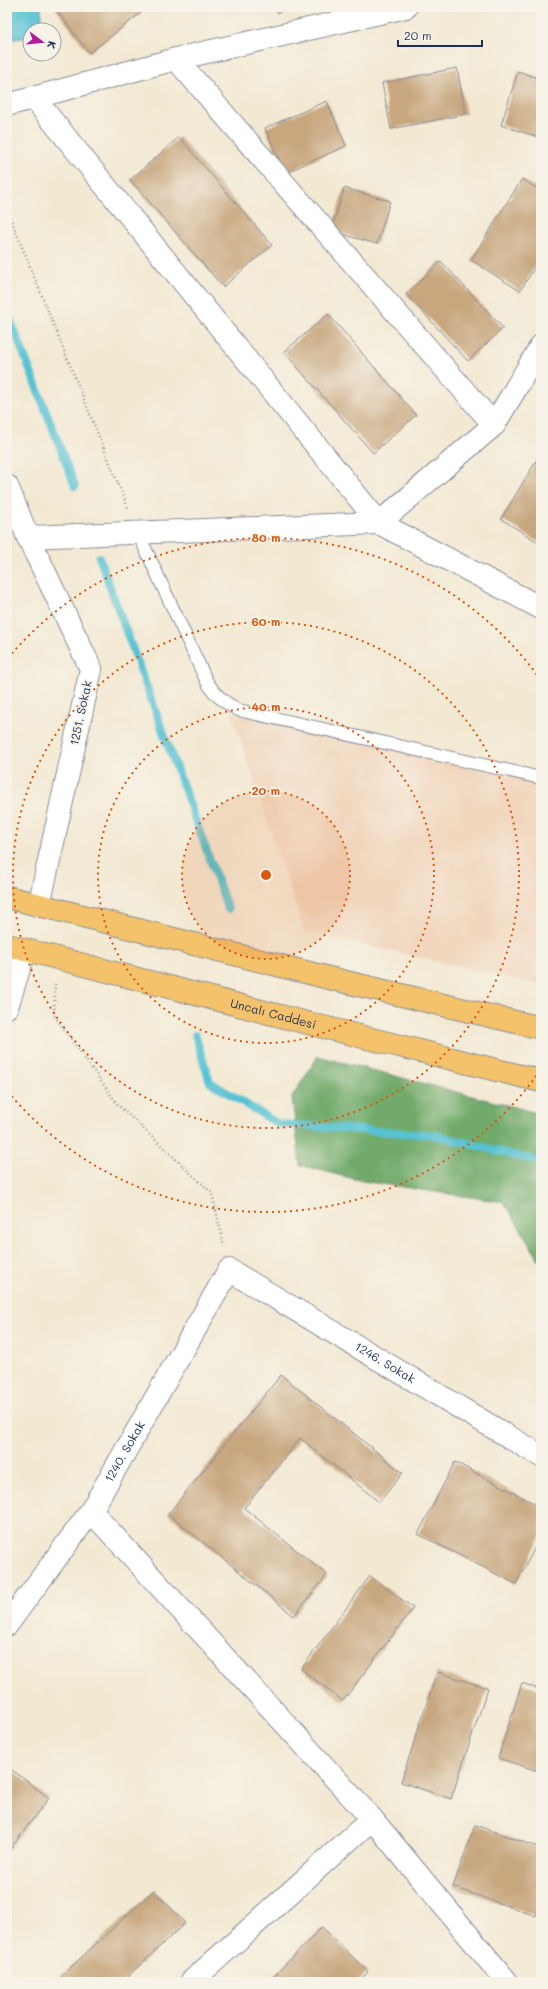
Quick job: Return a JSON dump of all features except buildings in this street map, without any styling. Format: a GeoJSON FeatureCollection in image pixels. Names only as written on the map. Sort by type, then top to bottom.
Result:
{"type":"FeatureCollection","features":[{"type":"Feature","properties":{"kind":"main road"},"geometry":{"type":"LineString","coordinates":[[7,897],[329,978],[541,1028]]}},
{"type":"Feature","properties":{"kind":"main road","name":"Uncalı Caddesi"},"geometry":{"type":"LineString","coordinates":[[16,947],[315,1025],[541,1080]]}},
{"type":"Feature","properties":{"kind":"street"},"geometry":{"type":"LineString","coordinates":[[7,105],[176,59],[406,7]]}},
{"type":"Feature","properties":{"kind":"street"},"geometry":{"type":"LineString","coordinates":[[176,59],[494,425]]}},
{"type":"Feature","properties":{"kind":"street"},"geometry":{"type":"LineString","coordinates":[[33,97],[379,523],[541,608]]}},
{"type":"Feature","properties":{"kind":"street"},"geometry":{"type":"LineString","coordinates":[[28,537],[379,523],[494,425],[541,346]]}},
{"type":"Feature","properties":{"kind":"street","name":"1251. Sokak"},"geometry":{"type":"LineString","coordinates":[[7,486],[28,537],[91,669],[39,906]]}},
{"type":"Feature","properties":{"kind":"street"},"geometry":{"type":"LineString","coordinates":[[7,1007],[16,947]]}},
{"type":"Feature","properties":{"kind":"street","name":"1246. Sokak"},"geometry":{"type":"LineString","coordinates":[[229,1270],[541,1456]]}},
{"type":"Feature","properties":{"kind":"street","name":"1240. Sokak"},"geometry":{"type":"LineString","coordinates":[[7,1624],[91,1512],[229,1270]]}},
{"type":"Feature","properties":{"kind":"street"},"geometry":{"type":"LineString","coordinates":[[91,1512],[372,1820],[507,1982]]}},
{"type":"Feature","properties":{"kind":"street"},"geometry":{"type":"LineString","coordinates":[[191,1982],[372,1820]]}},
{"type":"Feature","properties":{"kind":"lane"},"geometry":{"type":"LineString","coordinates":[[138,533],[207,682],[214,693],[224,702],[238,710],[541,778]]}},
{"type":"Feature","properties":{"kind":"path"},"geometry":{"type":"LineString","coordinates":[[7,210],[138,533]]}},
{"type":"Feature","properties":{"kind":"path"},"geometry":{"type":"LineString","coordinates":[[56,982],[54,1015],[118,1105],[212,1193],[229,1270]]}},
{"type":"Feature","properties":{"kind":"shaded area"},"geometry":{"type":"Polygon","coordinates":[[[231,712],[541,783],[541,985],[304,931],[231,712]]]}},
{"type":"Feature","properties":{"kind":"green space"},"geometry":{"type":"Polygon","coordinates":[[[318,1056],[541,1114],[541,1263],[504,1202],[362,1181],[300,1165],[292,1097],[318,1056]]]}},
{"type":"Feature","properties":{"kind":"water"},"geometry":{"type":"Polygon","coordinates":[[[7,7],[41,7],[42,22],[22,22],[22,38],[7,40],[7,7]]]}},
{"type":"Feature","properties":{"kind":"waterway"},"geometry":{"type":"LineString","coordinates":[[7,311],[75,486]]}},
{"type":"Feature","properties":{"kind":"waterway"},"geometry":{"type":"LineString","coordinates":[[99,557],[228,909]]}},
{"type":"Feature","properties":{"kind":"waterway"},"geometry":{"type":"LineString","coordinates":[[195,1035],[210,1082],[278,1124],[435,1135],[541,1162]]}}]}
